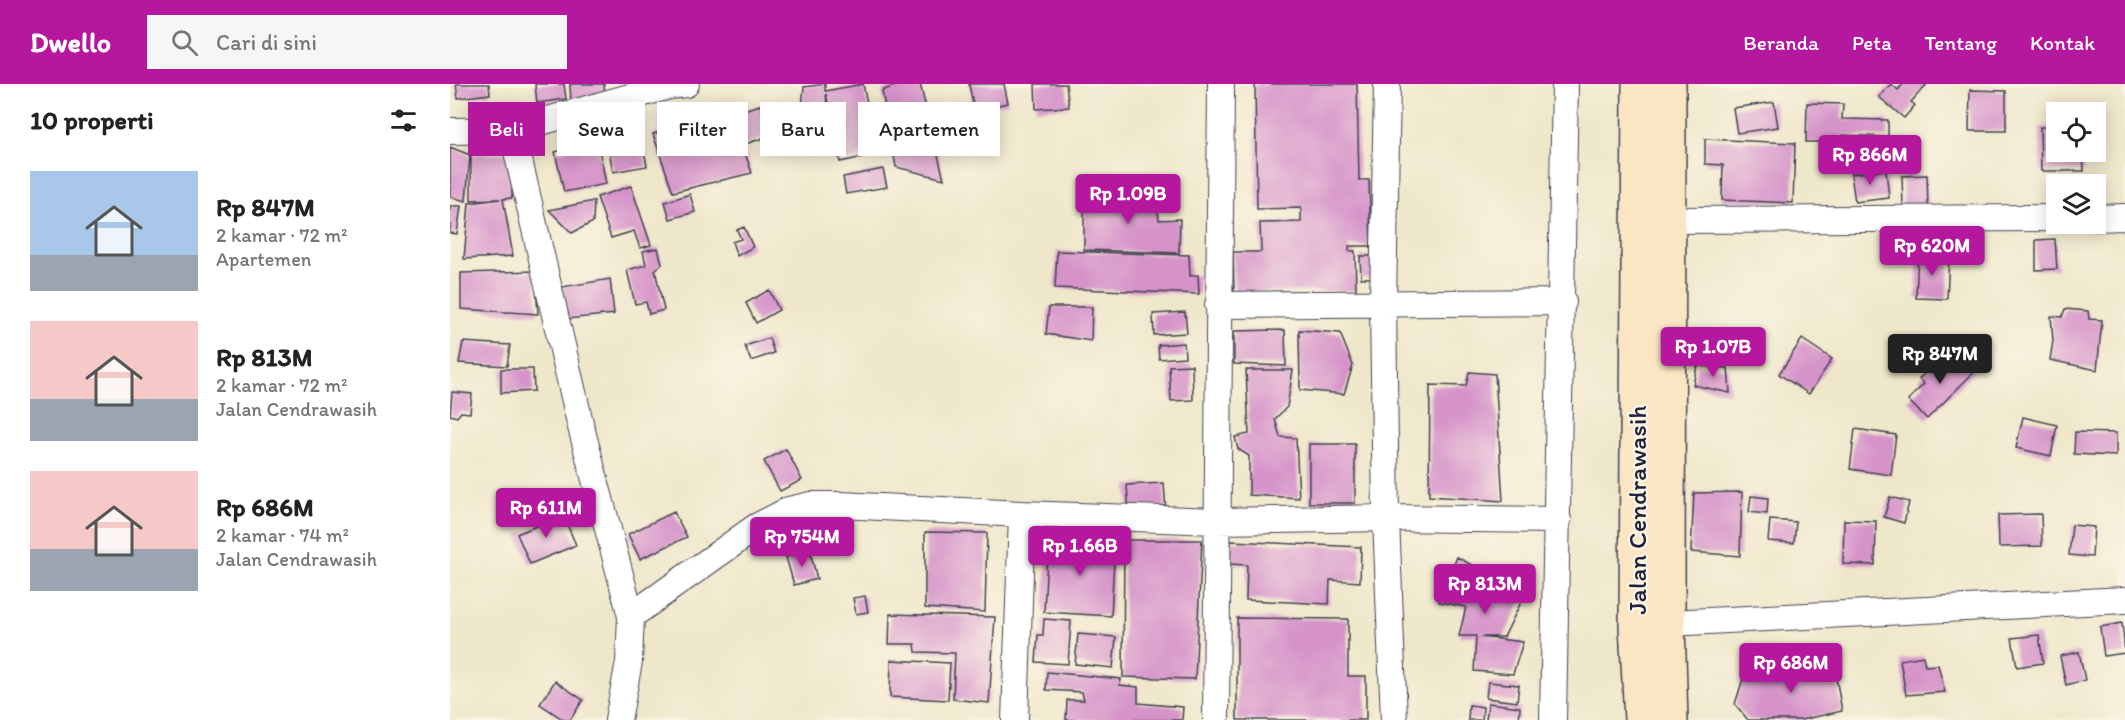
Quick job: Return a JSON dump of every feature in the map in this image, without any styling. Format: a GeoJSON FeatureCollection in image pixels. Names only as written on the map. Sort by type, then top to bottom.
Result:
{"type":"FeatureCollection","features":[{"type":"Feature","properties":{"kind":"main road","name":"Jalan Cendrawasih"},"geometry":{"type":"LineString","coordinates":[[1639,84],[1636,625],[1641,720]]}},
{"type":"Feature","properties":{"kind":"main road","name":"Jalan Cendrawasih"},"geometry":{"type":"LineString","coordinates":[[1669,84],[1668,623],[1671,720]]}},
{"type":"Feature","properties":{"kind":"street"},"geometry":{"type":"LineString","coordinates":[[545,121],[669,86],[686,84]]}},
{"type":"Feature","properties":{"kind":"street"},"geometry":{"type":"LineString","coordinates":[[1216,720],[1221,84]]}},
{"type":"Feature","properties":{"kind":"street"},"geometry":{"type":"LineString","coordinates":[[1387,84],[1383,305],[1386,518],[1394,720]]}},
{"type":"Feature","properties":{"kind":"street"},"geometry":{"type":"LineString","coordinates":[[1553,720],[1563,302],[1565,84]]}},
{"type":"Feature","properties":{"kind":"street"},"geometry":{"type":"LineString","coordinates":[[450,131],[468,131]]}},
{"type":"Feature","properties":{"kind":"street"},"geometry":{"type":"LineString","coordinates":[[518,156],[592,472],[631,616],[629,662],[618,720]]}},
{"type":"Feature","properties":{"kind":"street"},"geometry":{"type":"LineString","coordinates":[[2106,218],[2125,217]]}},
{"type":"Feature","properties":{"kind":"street"},"geometry":{"type":"LineString","coordinates":[[1668,220],[2046,218]]}},
{"type":"Feature","properties":{"kind":"street"},"geometry":{"type":"LineString","coordinates":[[1218,305],[1563,302]]}},
{"type":"Feature","properties":{"kind":"street"},"geometry":{"type":"LineString","coordinates":[[631,616],[756,526],[789,510],[811,505],[1217,521],[1386,518],[1558,520]]}},
{"type":"Feature","properties":{"kind":"street"},"geometry":{"type":"LineString","coordinates":[[1015,720],[1022,514]]}},
{"type":"Feature","properties":{"kind":"street"},"geometry":{"type":"LineString","coordinates":[[1668,623],[2125,600]]}},
{"type":"Feature","properties":{"kind":"building"},"geometry":{"type":"Polygon","coordinates":[[[456,84],[489,84],[490,94],[458,98],[456,84]]]}},
{"type":"Feature","properties":{"kind":"building"},"geometry":{"type":"Polygon","coordinates":[[[535,84],[564,84],[566,99],[537,102],[535,84]]]}},
{"type":"Feature","properties":{"kind":"building"},"geometry":{"type":"Polygon","coordinates":[[[570,84],[604,84],[605,96],[571,102],[570,84]]]}},
{"type":"Feature","properties":{"kind":"building"},"geometry":{"type":"Polygon","coordinates":[[[825,84],[825,91],[863,84],[867,102],[858,102],[858,156],[868,156],[840,162],[839,156],[846,156],[846,102],[828,102],[826,94],[827,102],[802,102],[804,87],[825,84]]]}},
{"type":"Feature","properties":{"kind":"building"},"geometry":{"type":"Polygon","coordinates":[[[899,84],[920,84],[925,102],[884,102],[882,91],[899,84]]]}},
{"type":"Feature","properties":{"kind":"building"},"geometry":{"type":"Polygon","coordinates":[[[969,84],[1004,84],[1008,103],[1000,105],[1000,102],[972,102],[969,84]]]}},
{"type":"Feature","properties":{"kind":"building"},"geometry":{"type":"Polygon","coordinates":[[[1035,84],[1066,84],[1069,107],[1036,109],[1035,84]]]}},
{"type":"Feature","properties":{"kind":"building"},"geometry":{"type":"Polygon","coordinates":[[[1255,84],[1357,84],[1359,180],[1369,180],[1371,246],[1349,246],[1349,251],[1355,251],[1356,291],[1234,292],[1233,252],[1261,252],[1260,223],[1301,222],[1301,208],[1257,209],[1255,84]]]}},
{"type":"Feature","properties":{"kind":"building"},"geometry":{"type":"Polygon","coordinates":[[[1891,84],[1898,90],[1903,84],[1927,84],[1911,102],[1915,105],[1904,118],[1879,97],[1891,84]]]}},
{"type":"Feature","properties":{"kind":"building"},"geometry":{"type":"Polygon","coordinates":[[[1970,90],[2006,91],[2006,131],[1969,131],[1970,90]]]}},
{"type":"Feature","properties":{"kind":"building"},"geometry":{"type":"Polygon","coordinates":[[[1774,102],[1778,127],[1737,133],[1733,108],[1774,102]]]}},
{"type":"Feature","properties":{"kind":"building"},"geometry":{"type":"Polygon","coordinates":[[[1807,103],[1843,104],[1842,119],[1888,120],[1888,137],[1842,135],[1842,142],[1806,142],[1807,103]]]}},
{"type":"Feature","properties":{"kind":"building"},"geometry":{"type":"Polygon","coordinates":[[[760,105],[760,139],[748,143],[748,109],[760,105]]]}},
{"type":"Feature","properties":{"kind":"building"},"geometry":{"type":"Polygon","coordinates":[[[2040,127],[2046,127],[2046,162],[2084,162],[2084,171],[2041,171],[2040,127]]]}},
{"type":"Feature","properties":{"kind":"building"},"geometry":{"type":"Polygon","coordinates":[[[657,133],[657,146],[653,134],[657,133]]]}},
{"type":"Feature","properties":{"kind":"building"},"geometry":{"type":"Polygon","coordinates":[[[1705,139],[1795,143],[1793,203],[1722,200],[1723,165],[1705,164],[1705,139]]]}},
{"type":"Feature","properties":{"kind":"building"},"geometry":{"type":"Polygon","coordinates":[[[450,147],[470,156],[466,201],[450,197],[450,147]]]}},
{"type":"Feature","properties":{"kind":"building"},"geometry":{"type":"Polygon","coordinates":[[[555,152],[557,152],[557,156],[601,156],[606,184],[564,192],[555,152]]]}},
{"type":"Feature","properties":{"kind":"building"},"geometry":{"type":"Polygon","coordinates":[[[645,155],[647,166],[613,172],[610,156],[645,155]]]}},
{"type":"Feature","properties":{"kind":"building"},"geometry":{"type":"Polygon","coordinates":[[[471,156],[512,156],[512,198],[503,199],[513,256],[464,259],[469,203],[500,199],[471,200],[471,156]]]}},
{"type":"Feature","properties":{"kind":"building"},"geometry":{"type":"Polygon","coordinates":[[[661,156],[746,156],[752,173],[673,192],[661,156]]]}},
{"type":"Feature","properties":{"kind":"building"},"geometry":{"type":"Polygon","coordinates":[[[894,156],[938,156],[944,179],[896,167],[894,156]]]}},
{"type":"Feature","properties":{"kind":"building"},"geometry":{"type":"Polygon","coordinates":[[[883,169],[887,187],[846,194],[843,177],[883,169]]]}},
{"type":"Feature","properties":{"kind":"building"},"geometry":{"type":"Polygon","coordinates":[[[1886,170],[1889,198],[1855,202],[1851,174],[1886,170]]]}},
{"type":"Feature","properties":{"kind":"building"},"geometry":{"type":"Polygon","coordinates":[[[1927,175],[1928,207],[1903,207],[1902,176],[1927,175]]]}},
{"type":"Feature","properties":{"kind":"building"},"geometry":{"type":"Polygon","coordinates":[[[631,186],[651,245],[640,248],[634,231],[611,238],[597,197],[631,186]]]}},
{"type":"Feature","properties":{"kind":"building"},"geometry":{"type":"Polygon","coordinates":[[[690,194],[695,212],[670,219],[665,202],[690,194]]]}},
{"type":"Feature","properties":{"kind":"building"},"geometry":{"type":"Polygon","coordinates":[[[1156,194],[1159,220],[1180,219],[1179,253],[1084,250],[1084,195],[1156,194]]]}},
{"type":"Feature","properties":{"kind":"building"},"geometry":{"type":"Polygon","coordinates":[[[594,201],[593,222],[572,233],[549,210],[594,201]]]}},
{"type":"Feature","properties":{"kind":"building"},"geometry":{"type":"Polygon","coordinates":[[[450,206],[461,206],[457,234],[450,233],[450,206]]]}},
{"type":"Feature","properties":{"kind":"building"},"geometry":{"type":"Polygon","coordinates":[[[744,227],[753,247],[737,256],[732,242],[741,239],[737,230],[744,227]]]}},
{"type":"Feature","properties":{"kind":"building"},"geometry":{"type":"Polygon","coordinates":[[[2055,239],[2057,269],[2036,270],[2036,240],[2055,239]]]}},
{"type":"Feature","properties":{"kind":"building"},"geometry":{"type":"Polygon","coordinates":[[[658,248],[662,264],[655,270],[664,310],[649,314],[646,302],[635,304],[627,270],[646,265],[643,251],[658,248]]]}},
{"type":"Feature","properties":{"kind":"building"},"geometry":{"type":"Polygon","coordinates":[[[1057,251],[1189,255],[1190,276],[1198,275],[1199,294],[1055,288],[1057,251]]]}},
{"type":"Feature","properties":{"kind":"building"},"geometry":{"type":"Polygon","coordinates":[[[1918,254],[1949,256],[1947,299],[1916,298],[1918,254]]]}},
{"type":"Feature","properties":{"kind":"building"},"geometry":{"type":"Polygon","coordinates":[[[1360,256],[1375,256],[1375,278],[1361,278],[1360,256]]]}},
{"type":"Feature","properties":{"kind":"building"},"geometry":{"type":"Polygon","coordinates":[[[535,271],[538,314],[461,309],[461,273],[535,271]]]}},
{"type":"Feature","properties":{"kind":"building"},"geometry":{"type":"Polygon","coordinates":[[[610,279],[614,314],[567,319],[562,287],[610,279]]]}},
{"type":"Feature","properties":{"kind":"building"},"geometry":{"type":"Polygon","coordinates":[[[769,290],[779,310],[756,323],[746,303],[769,290]]]}},
{"type":"Feature","properties":{"kind":"building"},"geometry":{"type":"Polygon","coordinates":[[[1049,307],[1092,307],[1091,341],[1046,334],[1049,307]]]}},
{"type":"Feature","properties":{"kind":"building"},"geometry":{"type":"Polygon","coordinates":[[[2065,309],[2088,311],[2089,319],[2102,320],[2097,370],[2050,360],[2053,341],[2051,316],[2062,317],[2065,309]]]}},
{"type":"Feature","properties":{"kind":"building"},"geometry":{"type":"Polygon","coordinates":[[[1185,312],[1187,333],[1154,335],[1153,314],[1185,312]]]}},
{"type":"Feature","properties":{"kind":"building"},"geometry":{"type":"Polygon","coordinates":[[[1285,330],[1286,366],[1234,364],[1234,331],[1285,330]]]}},
{"type":"Feature","properties":{"kind":"building"},"geometry":{"type":"Polygon","coordinates":[[[1299,330],[1340,333],[1353,365],[1344,394],[1300,390],[1299,330]]]}},
{"type":"Feature","properties":{"kind":"building"},"geometry":{"type":"Polygon","coordinates":[[[769,338],[774,353],[751,361],[745,346],[769,338]]]}},
{"type":"Feature","properties":{"kind":"building"},"geometry":{"type":"Polygon","coordinates":[[[1802,339],[1832,359],[1809,394],[1779,374],[1802,339]]]}},
{"type":"Feature","properties":{"kind":"building"},"geometry":{"type":"Polygon","coordinates":[[[463,342],[510,345],[507,366],[459,363],[463,342]]]}},
{"type":"Feature","properties":{"kind":"building"},"geometry":{"type":"Polygon","coordinates":[[[1184,343],[1185,357],[1159,359],[1158,345],[1184,343]]]}},
{"type":"Feature","properties":{"kind":"building"},"geometry":{"type":"Polygon","coordinates":[[[1958,353],[1975,371],[1927,419],[1908,400],[1924,384],[1919,379],[1936,362],[1942,369],[1958,353]]]}},
{"type":"Feature","properties":{"kind":"building"},"geometry":{"type":"Polygon","coordinates":[[[1192,365],[1193,400],[1171,401],[1169,366],[1192,365]]]}},
{"type":"Feature","properties":{"kind":"building"},"geometry":{"type":"Polygon","coordinates":[[[1697,366],[1728,368],[1730,393],[1693,385],[1697,366]]]}},
{"type":"Feature","properties":{"kind":"building"},"geometry":{"type":"Polygon","coordinates":[[[501,369],[533,369],[534,391],[501,393],[501,369]]]}},
{"type":"Feature","properties":{"kind":"building"},"geometry":{"type":"Polygon","coordinates":[[[1246,370],[1293,370],[1287,407],[1275,419],[1280,437],[1296,438],[1299,498],[1249,495],[1249,456],[1238,449],[1235,437],[1249,434],[1246,370]]]}},
{"type":"Feature","properties":{"kind":"building"},"geometry":{"type":"Polygon","coordinates":[[[1469,372],[1495,374],[1503,501],[1429,496],[1430,385],[1466,386],[1469,372]]]}},
{"type":"Feature","properties":{"kind":"building"},"geometry":{"type":"Polygon","coordinates":[[[452,392],[472,394],[470,413],[461,412],[457,417],[450,415],[452,392]]]}},
{"type":"Feature","properties":{"kind":"building"},"geometry":{"type":"Polygon","coordinates":[[[2023,417],[2057,425],[2051,456],[2016,448],[2023,417]]]}},
{"type":"Feature","properties":{"kind":"building"},"geometry":{"type":"Polygon","coordinates":[[[1855,429],[1896,435],[1891,475],[1850,469],[1855,429]]]}},
{"type":"Feature","properties":{"kind":"building"},"geometry":{"type":"Polygon","coordinates":[[[2075,432],[2116,433],[2116,456],[2074,454],[2075,432]]]}},
{"type":"Feature","properties":{"kind":"building"},"geometry":{"type":"Polygon","coordinates":[[[1309,444],[1355,444],[1355,503],[1309,503],[1309,444]]]}},
{"type":"Feature","properties":{"kind":"building"},"geometry":{"type":"Polygon","coordinates":[[[786,449],[802,480],[780,491],[764,461],[786,449]]]}},
{"type":"Feature","properties":{"kind":"building"},"geometry":{"type":"Polygon","coordinates":[[[1164,483],[1166,512],[1129,513],[1127,485],[1164,483]]]}},
{"type":"Feature","properties":{"kind":"building"},"geometry":{"type":"Polygon","coordinates":[[[1742,492],[1740,556],[1691,552],[1694,493],[1742,492]]]}},
{"type":"Feature","properties":{"kind":"building"},"geometry":{"type":"Polygon","coordinates":[[[1751,496],[1768,498],[1767,514],[1749,512],[1751,496]]]}},
{"type":"Feature","properties":{"kind":"building"},"geometry":{"type":"Polygon","coordinates":[[[1890,497],[1909,502],[1904,523],[1884,517],[1890,497]]]}},
{"type":"Feature","properties":{"kind":"building"},"geometry":{"type":"Polygon","coordinates":[[[674,512],[687,537],[640,559],[628,534],[674,512]]]}},
{"type":"Feature","properties":{"kind":"building"},"geometry":{"type":"Polygon","coordinates":[[[2041,514],[2042,546],[1999,547],[1998,515],[2041,514]]]}},
{"type":"Feature","properties":{"kind":"building"},"geometry":{"type":"Polygon","coordinates":[[[563,515],[576,545],[530,564],[517,534],[563,515]]]}},
{"type":"Feature","properties":{"kind":"building"},"geometry":{"type":"Polygon","coordinates":[[[1770,520],[1796,522],[1794,543],[1768,541],[1770,520]]]}},
{"type":"Feature","properties":{"kind":"building"},"geometry":{"type":"Polygon","coordinates":[[[1844,520],[1876,521],[1875,565],[1843,564],[1844,520]]]}},
{"type":"Feature","properties":{"kind":"building"},"geometry":{"type":"Polygon","coordinates":[[[2072,525],[2094,527],[2092,557],[2069,555],[2072,525]]]}},
{"type":"Feature","properties":{"kind":"building"},"geometry":{"type":"Polygon","coordinates":[[[925,532],[987,533],[985,612],[925,608],[925,532]]]}},
{"type":"Feature","properties":{"kind":"building"},"geometry":{"type":"Polygon","coordinates":[[[1048,537],[1115,541],[1111,616],[1044,612],[1048,537]]]}},
{"type":"Feature","properties":{"kind":"building"},"geometry":{"type":"Polygon","coordinates":[[[1124,540],[1202,540],[1195,679],[1123,677],[1124,540]]]}},
{"type":"Feature","properties":{"kind":"building"},"geometry":{"type":"Polygon","coordinates":[[[1231,541],[1361,547],[1360,582],[1330,580],[1329,604],[1246,600],[1247,565],[1230,564],[1231,541]]]}},
{"type":"Feature","properties":{"kind":"building"},"geometry":{"type":"Polygon","coordinates":[[[810,551],[817,579],[794,585],[786,557],[810,551]]]}},
{"type":"Feature","properties":{"kind":"building"},"geometry":{"type":"Polygon","coordinates":[[[1457,557],[1525,594],[1504,637],[1481,637],[1523,642],[1513,674],[1474,671],[1476,636],[1459,636],[1466,607],[1439,602],[1457,557]]]}},
{"type":"Feature","properties":{"kind":"building"},"geometry":{"type":"Polygon","coordinates":[[[865,596],[868,612],[856,614],[853,598],[865,596]]]}},
{"type":"Feature","properties":{"kind":"building"},"geometry":{"type":"Polygon","coordinates":[[[890,614],[995,617],[989,703],[953,699],[955,653],[916,652],[915,644],[889,644],[890,614]]]}},
{"type":"Feature","properties":{"kind":"building"},"geometry":{"type":"Polygon","coordinates":[[[1237,618],[1348,619],[1348,676],[1366,676],[1366,720],[1237,720],[1237,618]]]}},
{"type":"Feature","properties":{"kind":"building"},"geometry":{"type":"Polygon","coordinates":[[[1044,619],[1071,621],[1068,664],[1036,662],[1038,635],[1043,635],[1044,619]]]}},
{"type":"Feature","properties":{"kind":"building"},"geometry":{"type":"Polygon","coordinates":[[[2122,623],[2125,653],[2104,656],[2100,627],[2122,623]]]}},
{"type":"Feature","properties":{"kind":"building"},"geometry":{"type":"Polygon","coordinates":[[[1078,634],[1116,637],[1113,668],[1075,664],[1078,634]]]}},
{"type":"Feature","properties":{"kind":"building"},"geometry":{"type":"Polygon","coordinates":[[[2039,635],[2043,663],[2017,667],[2012,638],[2039,635]]]}},
{"type":"Feature","properties":{"kind":"building"},"geometry":{"type":"Polygon","coordinates":[[[2079,652],[2085,680],[2066,685],[2060,656],[2079,652]]]}},
{"type":"Feature","properties":{"kind":"building"},"geometry":{"type":"Polygon","coordinates":[[[1923,656],[1925,666],[1938,665],[1945,692],[1906,695],[1900,660],[1923,656]]]}},
{"type":"Feature","properties":{"kind":"building"},"geometry":{"type":"Polygon","coordinates":[[[891,660],[950,663],[948,700],[890,697],[891,660]]]}},
{"type":"Feature","properties":{"kind":"building"},"geometry":{"type":"Polygon","coordinates":[[[1833,661],[1842,711],[1801,720],[1748,720],[1735,704],[1743,679],[1833,661]]]}},
{"type":"Feature","properties":{"kind":"building"},"geometry":{"type":"Polygon","coordinates":[[[1047,672],[1121,679],[1120,685],[1138,687],[1138,703],[1183,707],[1182,720],[1066,720],[1067,700],[1084,700],[1082,692],[1046,690],[1047,672]]]}},
{"type":"Feature","properties":{"kind":"building"},"geometry":{"type":"Polygon","coordinates":[[[555,681],[583,700],[570,720],[564,720],[540,704],[555,681]]]}},
{"type":"Feature","properties":{"kind":"building"},"geometry":{"type":"Polygon","coordinates":[[[1488,682],[1519,685],[1517,702],[1486,698],[1488,682]]]}},
{"type":"Feature","properties":{"kind":"building"},"geometry":{"type":"Polygon","coordinates":[[[1488,703],[1520,707],[1519,720],[1486,720],[1488,703]]]}},
{"type":"Feature","properties":{"kind":"building"},"geometry":{"type":"Polygon","coordinates":[[[1469,705],[1483,707],[1482,720],[1468,720],[1469,705]]]}}]}
